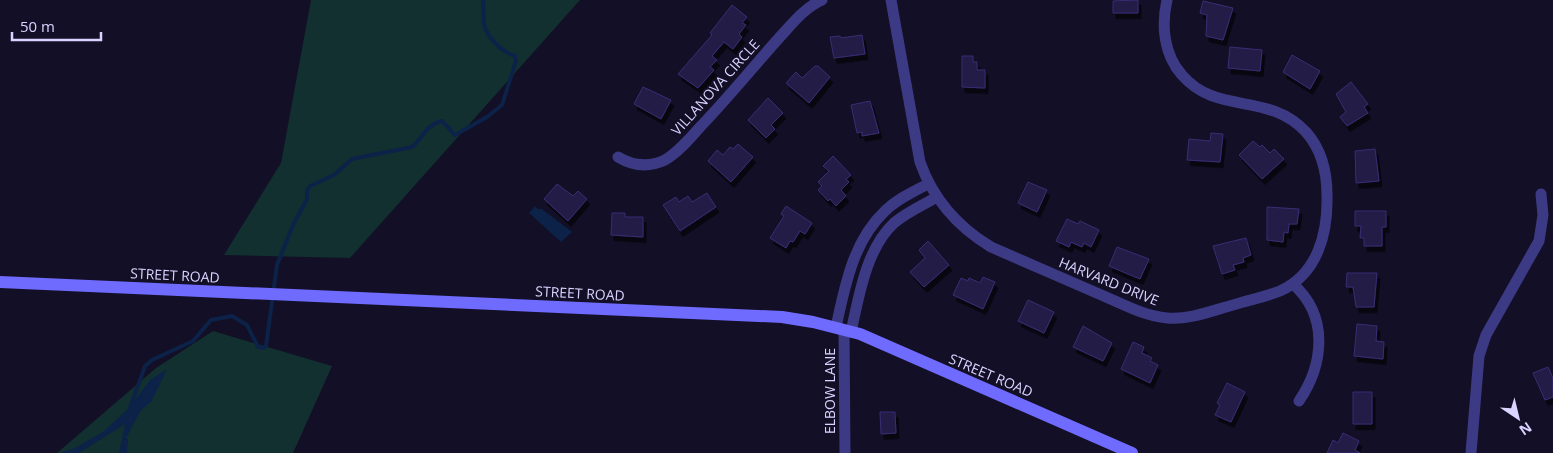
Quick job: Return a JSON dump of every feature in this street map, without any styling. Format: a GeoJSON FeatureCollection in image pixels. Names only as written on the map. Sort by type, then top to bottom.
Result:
{"type":"FeatureCollection","features":[{"type":"Feature","properties":{"kind":"main road","name":"STREET ROAD"},"geometry":{"type":"LineString","coordinates":[[0,282],[766,316],[813,322],[844,330],[1132,453]]}},
{"type":"Feature","properties":{"kind":"street","name":"VILLANOVA CIRCLE"},"geometry":{"type":"LineString","coordinates":[[618,157],[630,164],[641,165],[663,160],[673,155],[710,117],[792,23],[808,8],[822,0]]}},
{"type":"Feature","properties":{"kind":"street","name":"HARVARD DRIVE"},"geometry":{"type":"LineString","coordinates":[[891,0],[917,151],[928,184],[962,226],[991,248],[1148,315],[1168,318],[1196,316],[1274,293],[1293,284],[1305,272],[1322,245],[1325,230],[1327,187],[1325,169],[1319,152],[1306,132],[1283,114],[1255,104],[1226,101],[1210,96],[1195,88],[1182,75],[1172,60],[1166,44],[1163,27],[1166,0]]}},
{"type":"Feature","properties":{"kind":"street"},"geometry":{"type":"LineString","coordinates":[[844,330],[856,253],[864,236],[886,210],[928,184]]}},
{"type":"Feature","properties":{"kind":"street"},"geometry":{"type":"LineString","coordinates":[[1472,453],[1479,356],[1486,335],[1539,241],[1544,215],[1541,194]]}},
{"type":"Feature","properties":{"kind":"street"},"geometry":{"type":"LineString","coordinates":[[844,330],[861,289],[874,250],[882,236],[900,218],[937,197]]}},
{"type":"Feature","properties":{"kind":"street"},"geometry":{"type":"LineString","coordinates":[[1293,284],[1309,302],[1318,326],[1317,363],[1309,386],[1299,401]]}},
{"type":"Feature","properties":{"kind":"street","name":"ELBOW LANE"},"geometry":{"type":"LineString","coordinates":[[844,330],[845,453]]}},
{"type":"Feature","properties":{"kind":"green space"},"geometry":{"type":"Polygon","coordinates":[[[311,0],[580,0],[350,258],[224,255],[281,163],[311,0]]]}},
{"type":"Feature","properties":{"kind":"green space"},"geometry":{"type":"Polygon","coordinates":[[[213,331],[332,366],[293,453],[57,453],[156,368],[213,331]]]}},
{"type":"Feature","properties":{"kind":"water"},"geometry":{"type":"Polygon","coordinates":[[[535,206],[538,209],[542,209],[572,232],[561,242],[529,213],[535,206]]]}},
{"type":"Feature","properties":{"kind":"water"},"geometry":{"type":"Polygon","coordinates":[[[167,369],[151,402],[141,410],[126,438],[125,453],[119,453],[125,424],[79,453],[60,453],[75,448],[103,432],[130,407],[150,380],[167,369]]]}},
{"type":"Feature","properties":{"kind":"building"},"geometry":{"type":"Polygon","coordinates":[[[1138,0],[1138,13],[1113,13],[1113,1],[1138,0]]]}},
{"type":"Feature","properties":{"kind":"building"},"geometry":{"type":"Polygon","coordinates":[[[1203,1],[1233,8],[1223,40],[1206,36],[1207,15],[1200,13],[1203,1]]]}},
{"type":"Feature","properties":{"kind":"building"},"geometry":{"type":"Polygon","coordinates":[[[732,5],[747,17],[742,23],[746,25],[739,34],[742,37],[733,49],[724,42],[712,56],[717,60],[710,67],[714,70],[698,88],[678,74],[712,35],[710,33],[732,5]]]}},
{"type":"Feature","properties":{"kind":"building"},"geometry":{"type":"Polygon","coordinates":[[[862,35],[865,54],[834,58],[830,37],[840,36],[841,38],[862,35]]]}},
{"type":"Feature","properties":{"kind":"building"},"geometry":{"type":"Polygon","coordinates":[[[1230,47],[1262,50],[1260,71],[1228,68],[1230,47]]]}},
{"type":"Feature","properties":{"kind":"building"},"geometry":{"type":"Polygon","coordinates":[[[1292,55],[1320,71],[1310,89],[1283,72],[1292,55]]]}},
{"type":"Feature","properties":{"kind":"building"},"geometry":{"type":"Polygon","coordinates":[[[962,56],[973,56],[973,62],[977,62],[977,70],[985,70],[985,88],[962,87],[962,56]]]}},
{"type":"Feature","properties":{"kind":"building"},"geometry":{"type":"Polygon","coordinates":[[[815,66],[818,66],[830,77],[809,103],[786,83],[796,72],[802,78],[815,66]]]}},
{"type":"Feature","properties":{"kind":"building"},"geometry":{"type":"Polygon","coordinates":[[[1351,82],[1368,104],[1364,107],[1368,113],[1347,126],[1340,117],[1346,112],[1336,94],[1351,82]]]}},
{"type":"Feature","properties":{"kind":"building"},"geometry":{"type":"Polygon","coordinates":[[[643,87],[671,100],[661,119],[634,104],[643,87]]]}},
{"type":"Feature","properties":{"kind":"building"},"geometry":{"type":"Polygon","coordinates":[[[768,98],[783,113],[771,125],[775,129],[766,138],[748,120],[768,98]]]}},
{"type":"Feature","properties":{"kind":"building"},"geometry":{"type":"Polygon","coordinates":[[[870,101],[879,133],[862,136],[862,132],[857,133],[851,105],[870,101]]]}},
{"type":"Feature","properties":{"kind":"building"},"geometry":{"type":"Polygon","coordinates":[[[1211,133],[1223,134],[1220,162],[1187,160],[1189,139],[1210,141],[1211,133]]]}},
{"type":"Feature","properties":{"kind":"building"},"geometry":{"type":"Polygon","coordinates":[[[1253,141],[1260,147],[1262,145],[1270,153],[1274,149],[1284,159],[1262,179],[1239,155],[1253,141]]]}},
{"type":"Feature","properties":{"kind":"building"},"geometry":{"type":"Polygon","coordinates":[[[738,144],[753,157],[731,182],[708,161],[717,150],[723,155],[730,147],[733,149],[738,144]]]}},
{"type":"Feature","properties":{"kind":"building"},"geometry":{"type":"Polygon","coordinates":[[[1375,149],[1379,181],[1356,183],[1355,151],[1375,149]]]}},
{"type":"Feature","properties":{"kind":"building"},"geometry":{"type":"Polygon","coordinates":[[[833,156],[851,175],[846,179],[849,182],[841,190],[846,196],[836,206],[830,199],[828,201],[818,190],[822,186],[818,182],[829,171],[823,166],[833,156]]]}},
{"type":"Feature","properties":{"kind":"building"},"geometry":{"type":"Polygon","coordinates":[[[1028,182],[1047,190],[1037,212],[1018,203],[1028,182]]]}},
{"type":"Feature","properties":{"kind":"building"},"geometry":{"type":"Polygon","coordinates":[[[557,184],[573,196],[578,191],[587,199],[568,221],[544,199],[557,184]]]}},
{"type":"Feature","properties":{"kind":"building"},"geometry":{"type":"Polygon","coordinates":[[[707,193],[716,207],[680,231],[663,205],[676,197],[679,202],[688,196],[692,202],[707,193]]]}},
{"type":"Feature","properties":{"kind":"building"},"geometry":{"type":"Polygon","coordinates":[[[786,206],[812,223],[805,234],[800,231],[793,242],[790,241],[786,248],[770,238],[784,216],[781,214],[786,206]]]}},
{"type":"Feature","properties":{"kind":"building"},"geometry":{"type":"Polygon","coordinates":[[[1267,207],[1299,209],[1297,224],[1289,224],[1288,233],[1284,232],[1283,242],[1267,240],[1267,207]]]}},
{"type":"Feature","properties":{"kind":"building"},"geometry":{"type":"Polygon","coordinates":[[[1355,211],[1386,211],[1386,227],[1382,227],[1382,246],[1364,246],[1364,238],[1360,238],[1361,226],[1355,226],[1355,211]]]}},
{"type":"Feature","properties":{"kind":"building"},"geometry":{"type":"Polygon","coordinates":[[[612,213],[625,213],[625,217],[643,217],[643,237],[611,235],[612,213]]]}},
{"type":"Feature","properties":{"kind":"building"},"geometry":{"type":"Polygon","coordinates":[[[1067,219],[1078,224],[1080,221],[1099,230],[1091,247],[1084,243],[1082,247],[1071,242],[1069,247],[1056,241],[1067,219]]]}},
{"type":"Feature","properties":{"kind":"building"},"geometry":{"type":"Polygon","coordinates":[[[1246,238],[1251,255],[1243,258],[1244,262],[1233,265],[1235,270],[1222,274],[1213,246],[1246,238]]]}},
{"type":"Feature","properties":{"kind":"building"},"geometry":{"type":"Polygon","coordinates":[[[928,241],[949,265],[924,287],[910,272],[925,258],[919,250],[928,241]]]}},
{"type":"Feature","properties":{"kind":"building"},"geometry":{"type":"Polygon","coordinates":[[[1117,247],[1149,259],[1140,279],[1109,266],[1117,247]]]}},
{"type":"Feature","properties":{"kind":"building"},"geometry":{"type":"Polygon","coordinates":[[[1347,273],[1377,273],[1374,307],[1356,307],[1353,287],[1346,287],[1347,273]]]}},
{"type":"Feature","properties":{"kind":"building"},"geometry":{"type":"Polygon","coordinates":[[[983,277],[995,282],[983,309],[953,295],[961,278],[968,281],[969,278],[980,283],[983,277]]]}},
{"type":"Feature","properties":{"kind":"building"},"geometry":{"type":"Polygon","coordinates":[[[1028,300],[1054,312],[1044,333],[1018,321],[1028,300]]]}},
{"type":"Feature","properties":{"kind":"building"},"geometry":{"type":"Polygon","coordinates":[[[1357,324],[1377,326],[1376,341],[1384,342],[1383,359],[1354,356],[1357,324]]]}},
{"type":"Feature","properties":{"kind":"building"},"geometry":{"type":"Polygon","coordinates":[[[1083,326],[1112,343],[1103,361],[1073,347],[1083,326]]]}},
{"type":"Feature","properties":{"kind":"building"},"geometry":{"type":"Polygon","coordinates":[[[1133,342],[1144,347],[1142,353],[1152,358],[1150,361],[1158,365],[1150,383],[1121,369],[1133,342]]]}},
{"type":"Feature","properties":{"kind":"building"},"geometry":{"type":"Polygon","coordinates":[[[1548,367],[1553,378],[1553,397],[1545,400],[1533,373],[1548,367]]]}},
{"type":"Feature","properties":{"kind":"building"},"geometry":{"type":"Polygon","coordinates":[[[1227,383],[1245,392],[1231,422],[1215,415],[1220,405],[1217,403],[1227,383]]]}},
{"type":"Feature","properties":{"kind":"building"},"geometry":{"type":"Polygon","coordinates":[[[1353,392],[1372,392],[1372,424],[1353,424],[1353,392]]]}},
{"type":"Feature","properties":{"kind":"building"},"geometry":{"type":"Polygon","coordinates":[[[880,412],[895,412],[896,433],[881,434],[880,412]]]}},
{"type":"Feature","properties":{"kind":"building"},"geometry":{"type":"Polygon","coordinates":[[[1343,433],[1359,441],[1355,450],[1360,453],[1327,453],[1333,440],[1338,443],[1343,433]]]}},
{"type":"Feature","properties":{"kind":"waterway"},"geometry":{"type":"LineString","coordinates":[[129,411],[145,366],[152,360],[193,341],[211,320],[232,316],[247,325],[258,347],[263,348],[266,346],[277,265],[293,225],[307,199],[307,190],[310,186],[334,175],[352,159],[412,147],[428,128],[436,123],[442,121],[455,135],[487,117],[502,105],[516,61],[515,56],[500,48],[488,34],[484,24],[483,0]]}},
{"type":"Feature","properties":{"kind":"waterway"},"geometry":{"type":"LineString","coordinates":[[125,453],[126,440]]}}]}
